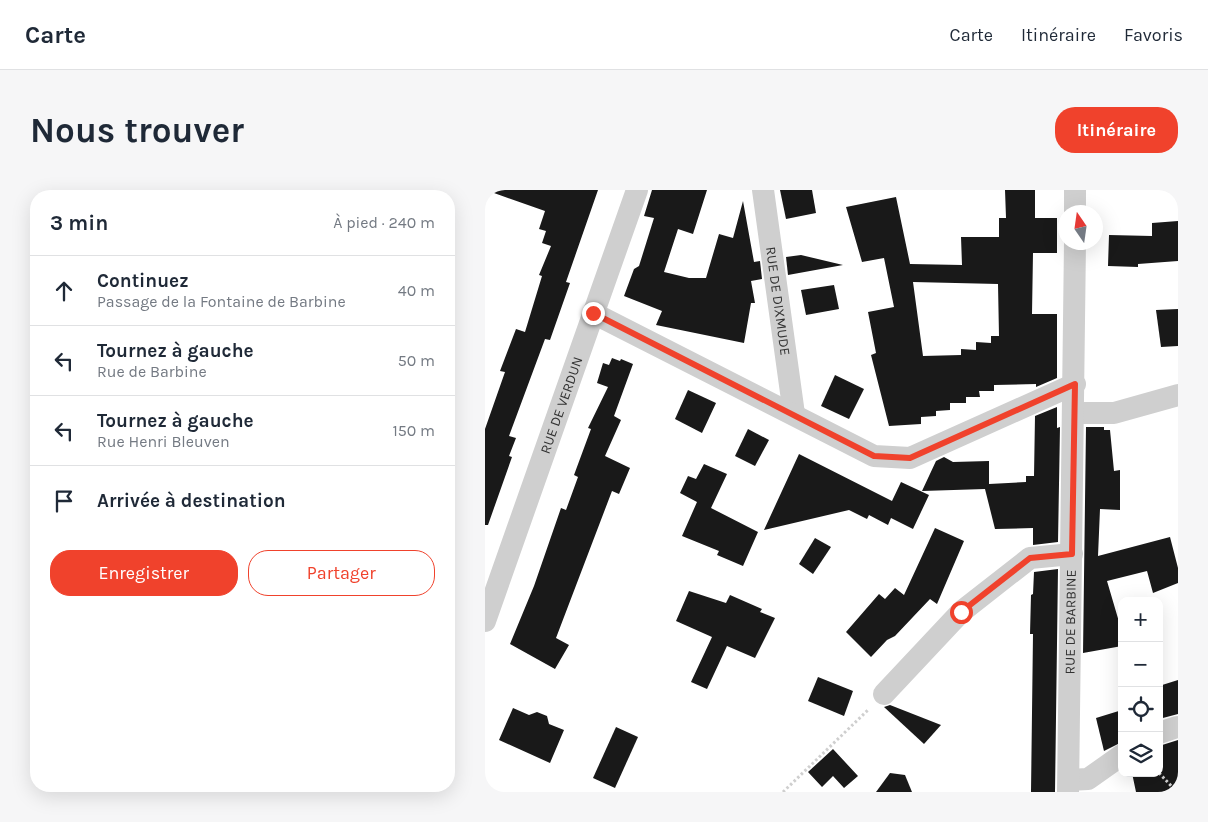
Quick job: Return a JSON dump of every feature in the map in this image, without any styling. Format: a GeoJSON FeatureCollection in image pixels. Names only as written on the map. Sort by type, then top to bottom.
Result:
{"type":"FeatureCollection","features":[{"type":"Feature","properties":{"kind":"street","name":"RUE DE VERDUN"},"geometry":{"type":"LineString","coordinates":[[485,621],[637,190]]}},
{"type":"Feature","properties":{"kind":"street","name":"RUE DE DIXMUDE"},"geometry":{"type":"LineString","coordinates":[[763,190],[794,414]]}},
{"type":"Feature","properties":{"kind":"street"},"geometry":{"type":"LineString","coordinates":[[1075,190],[1075,205]]}},
{"type":"Feature","properties":{"kind":"street","name":"RUE DE BARBINE"},"geometry":{"type":"LineString","coordinates":[[1069,786],[1075,413],[1075,250]]}},
{"type":"Feature","properties":{"kind":"street"},"geometry":{"type":"LineString","coordinates":[[593,313],[874,456],[910,458],[1075,384]]}},
{"type":"Feature","properties":{"kind":"street"},"geometry":{"type":"LineString","coordinates":[[1075,413],[1114,413],[1178,395]]}},
{"type":"Feature","properties":{"kind":"street"},"geometry":{"type":"LineString","coordinates":[[884,694],[961,612],[1030,558],[1072,554]]}},
{"type":"Feature","properties":{"kind":"street"},"geometry":{"type":"LineString","coordinates":[[1069,786],[1088,779],[1118,758]]}},
{"type":"Feature","properties":{"kind":"path"},"geometry":{"type":"LineString","coordinates":[[783,792],[884,694]]}},
{"type":"Feature","properties":{"kind":"path"},"geometry":{"type":"LineString","coordinates":[[1163,777],[1177,792]]}},
{"type":"Feature","properties":{"kind":"building"},"geometry":{"type":"Polygon","coordinates":[[[494,190],[598,190],[566,282],[570,283],[550,340],[545,339],[509,436],[516,438],[509,456],[512,457],[488,525],[485,525],[485,429],[505,372],[500,371],[516,329],[525,332],[542,276],[539,275],[551,246],[542,243],[546,231],[539,229],[545,211],[494,193],[494,190]]]}},
{"type":"Feature","properties":{"kind":"building"},"geometry":{"type":"Polygon","coordinates":[[[652,190],[707,190],[693,234],[678,229],[664,272],[689,278],[706,278],[719,234],[733,238],[743,201],[754,262],[760,261],[762,279],[751,281],[755,303],[751,303],[744,343],[656,325],[662,311],[624,296],[634,269],[639,266],[654,218],[644,216],[652,190]]]}},
{"type":"Feature","properties":{"kind":"building"},"geometry":{"type":"Polygon","coordinates":[[[780,190],[812,190],[816,213],[786,219],[780,190]]]}},
{"type":"Feature","properties":{"kind":"building"},"geometry":{"type":"Polygon","coordinates":[[[1005,190],[1035,190],[1035,218],[1057,218],[1057,253],[1033,253],[1032,314],[1057,314],[1057,378],[1036,387],[1036,384],[994,385],[994,391],[979,391],[980,397],[966,397],[966,403],[950,403],[950,410],[936,411],[936,416],[921,417],[921,424],[889,426],[871,355],[876,353],[868,312],[894,307],[884,258],[862,262],[846,207],[896,197],[910,264],[962,265],[961,237],[999,237],[999,218],[1006,218],[1005,190]],[[913,282],[923,356],[961,355],[961,349],[976,350],[976,342],[991,343],[991,336],[999,336],[998,284],[913,282]]]}},
{"type":"Feature","properties":{"kind":"building"},"geometry":{"type":"Polygon","coordinates":[[[1178,221],[1178,261],[1138,264],[1138,267],[1108,266],[1109,235],[1152,236],[1152,223],[1178,221]]]}},
{"type":"Feature","properties":{"kind":"building"},"geometry":{"type":"Polygon","coordinates":[[[801,255],[843,265],[788,275],[786,257],[801,255]]]}},
{"type":"Feature","properties":{"kind":"building"},"geometry":{"type":"Polygon","coordinates":[[[834,285],[839,309],[806,315],[801,290],[834,285]]]}},
{"type":"Feature","properties":{"kind":"building"},"geometry":{"type":"Polygon","coordinates":[[[1178,309],[1178,346],[1161,347],[1156,310],[1178,309]]]}},
{"type":"Feature","properties":{"kind":"building"},"geometry":{"type":"Polygon","coordinates":[[[612,358],[620,361],[621,359],[633,364],[614,416],[621,420],[605,456],[630,468],[619,494],[612,491],[556,638],[569,645],[555,669],[510,644],[534,586],[561,508],[566,510],[578,477],[574,475],[591,429],[588,428],[608,387],[597,383],[603,363],[609,365],[612,358]]]}},
{"type":"Feature","properties":{"kind":"building"},"geometry":{"type":"Polygon","coordinates":[[[835,375],[864,389],[849,419],[821,406],[835,375]]]}},
{"type":"Feature","properties":{"kind":"building"},"geometry":{"type":"Polygon","coordinates":[[[688,390],[716,403],[702,433],[675,419],[688,390]]]}},
{"type":"Feature","properties":{"kind":"building"},"geometry":{"type":"Polygon","coordinates":[[[1057,407],[1057,428],[1060,427],[1058,542],[1033,545],[1033,528],[995,529],[985,489],[922,491],[936,461],[944,457],[953,462],[989,461],[989,484],[1026,482],[1026,476],[1034,476],[1035,416],[1057,407]]]}},
{"type":"Feature","properties":{"kind":"building"},"geometry":{"type":"Polygon","coordinates":[[[1086,427],[1104,427],[1104,430],[1110,430],[1114,471],[1120,470],[1120,510],[1100,509],[1098,556],[1170,537],[1178,568],[1178,583],[1153,593],[1147,571],[1107,581],[1118,618],[1118,647],[1083,653],[1086,427]]]}},
{"type":"Feature","properties":{"kind":"building"},"geometry":{"type":"Polygon","coordinates":[[[748,429],[769,440],[755,466],[735,456],[748,429]]]}},
{"type":"Feature","properties":{"kind":"building"},"geometry":{"type":"Polygon","coordinates":[[[799,454],[892,501],[901,482],[929,495],[913,529],[891,518],[888,525],[869,515],[867,519],[849,510],[764,530],[799,454]]]}},
{"type":"Feature","properties":{"kind":"building"},"geometry":{"type":"Polygon","coordinates":[[[704,464],[727,474],[711,508],[758,532],[743,566],[717,555],[719,551],[682,536],[697,502],[680,493],[688,476],[696,479],[704,464]]]}},
{"type":"Feature","properties":{"kind":"building"},"geometry":{"type":"Polygon","coordinates":[[[935,528],[964,541],[937,604],[930,599],[895,636],[887,640],[871,657],[846,632],[879,594],[885,599],[895,588],[904,595],[935,528]]]}},
{"type":"Feature","properties":{"kind":"building"},"geometry":{"type":"Polygon","coordinates":[[[815,538],[831,547],[813,574],[799,564],[815,538]]]}},
{"type":"Feature","properties":{"kind":"building"},"geometry":{"type":"Polygon","coordinates":[[[1058,569],[1055,792],[1031,792],[1033,634],[1030,634],[1031,595],[1033,594],[1034,572],[1058,569]]]}},
{"type":"Feature","properties":{"kind":"building"},"geometry":{"type":"Polygon","coordinates":[[[689,591],[726,603],[730,595],[762,609],[760,612],[775,618],[755,658],[727,646],[707,689],[691,682],[712,637],[676,621],[689,591]]]}},
{"type":"Feature","properties":{"kind":"building"},"geometry":{"type":"Polygon","coordinates":[[[818,677],[853,691],[844,716],[808,701],[818,677]]]}},
{"type":"Feature","properties":{"kind":"building"},"geometry":{"type":"Polygon","coordinates":[[[1178,680],[1178,714],[1163,718],[1163,687],[1163,685],[1178,680]]]}},
{"type":"Feature","properties":{"kind":"building"},"geometry":{"type":"Polygon","coordinates":[[[890,705],[941,725],[924,744],[884,707],[890,705]]]}},
{"type":"Feature","properties":{"kind":"building"},"geometry":{"type":"Polygon","coordinates":[[[513,708],[529,715],[537,712],[547,716],[549,724],[564,730],[550,763],[499,740],[513,708]]]}},
{"type":"Feature","properties":{"kind":"building"},"geometry":{"type":"Polygon","coordinates":[[[1118,711],[1118,744],[1104,751],[1096,718],[1118,711]]]}},
{"type":"Feature","properties":{"kind":"building"},"geometry":{"type":"Polygon","coordinates":[[[616,727],[638,737],[615,788],[593,778],[616,727]]]}},
{"type":"Feature","properties":{"kind":"building"},"geometry":{"type":"Polygon","coordinates":[[[1178,740],[1178,792],[1136,792],[1133,777],[1163,777],[1163,745],[1178,740]]]}},
{"type":"Feature","properties":{"kind":"building"},"geometry":{"type":"Polygon","coordinates":[[[833,749],[858,776],[844,788],[833,776],[822,787],[808,772],[833,749]]]}},
{"type":"Feature","properties":{"kind":"building"},"geometry":{"type":"Polygon","coordinates":[[[890,773],[905,775],[912,792],[876,792],[890,773]]]}},
{"type":"Feature","properties":{"kind":"route"},"geometry":{"type":"LineString","coordinates":[[593,313],[874,456],[910,458],[1075,384],[1072,554],[1030,558],[961,612]]}}]}
